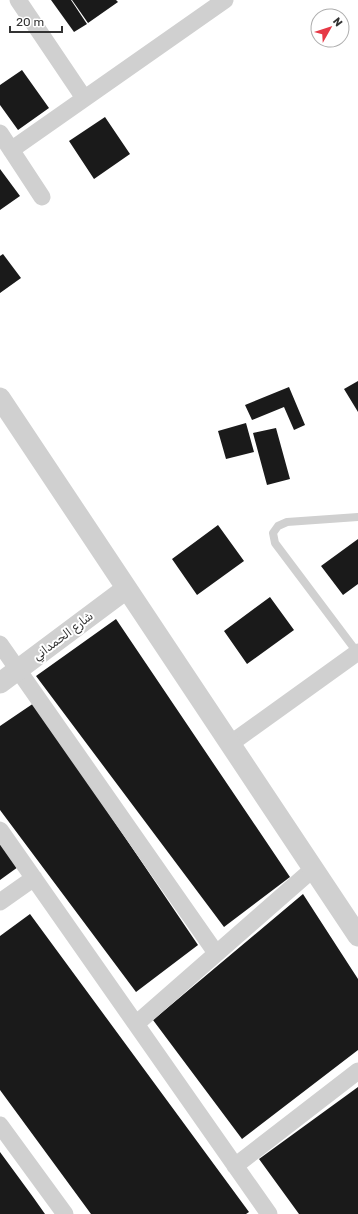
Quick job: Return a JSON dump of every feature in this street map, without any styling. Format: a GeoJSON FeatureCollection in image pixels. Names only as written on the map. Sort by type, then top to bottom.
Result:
{"type":"FeatureCollection","features":[{"type":"Feature","properties":{"kind":"street"},"geometry":{"type":"LineString","coordinates":[[18,0],[84,98]]}},
{"type":"Feature","properties":{"kind":"street"},"geometry":{"type":"LineString","coordinates":[[11,150],[225,0]]}},
{"type":"Feature","properties":{"kind":"street"},"geometry":{"type":"LineString","coordinates":[[0,134],[42,198]]}},
{"type":"Feature","properties":{"kind":"street"},"geometry":{"type":"LineString","coordinates":[[0,398],[358,936]]}},
{"type":"Feature","properties":{"kind":"street","name":"شارع الحمداني"},"geometry":{"type":"LineString","coordinates":[[0,683],[126,589]]}},
{"type":"Feature","properties":{"kind":"street"},"geometry":{"type":"LineString","coordinates":[[0,644],[216,954]]}},
{"type":"Feature","properties":{"kind":"street"},"geometry":{"type":"LineString","coordinates":[[230,744],[358,652]]}},
{"type":"Feature","properties":{"kind":"street"},"geometry":{"type":"LineString","coordinates":[[0,830],[269,1214]]}},
{"type":"Feature","properties":{"kind":"street"},"geometry":{"type":"LineString","coordinates":[[136,1024],[313,869]]}},
{"type":"Feature","properties":{"kind":"street"},"geometry":{"type":"LineString","coordinates":[[0,902],[34,878]]}},
{"type":"Feature","properties":{"kind":"street"},"geometry":{"type":"LineString","coordinates":[[235,1166],[358,1071]]}},
{"type":"Feature","properties":{"kind":"street"},"geometry":{"type":"LineString","coordinates":[[0,1125],[65,1214]]}},
{"type":"Feature","properties":{"kind":"lane"},"geometry":{"type":"LineString","coordinates":[[358,517],[287,522],[278,526],[273,533],[275,543],[358,652]]}},
{"type":"Feature","properties":{"kind":"building"},"geometry":{"type":"Polygon","coordinates":[[[51,0],[71,0],[87,24],[74,32],[51,0]]]}},
{"type":"Feature","properties":{"kind":"building"},"geometry":{"type":"Polygon","coordinates":[[[72,0],[116,0],[118,2],[88,23],[72,0]]]}},
{"type":"Feature","properties":{"kind":"building"},"geometry":{"type":"Polygon","coordinates":[[[22,70],[49,108],[18,130],[0,105],[0,85],[22,70]]]}},
{"type":"Feature","properties":{"kind":"building"},"geometry":{"type":"Polygon","coordinates":[[[105,117],[130,154],[94,179],[69,141],[105,117]]]}},
{"type":"Feature","properties":{"kind":"building"},"geometry":{"type":"Polygon","coordinates":[[[0,169],[20,196],[0,210],[0,169]]]}},
{"type":"Feature","properties":{"kind":"building"},"geometry":{"type":"Polygon","coordinates":[[[3,254],[21,278],[0,293],[0,256],[3,254]]]}},
{"type":"Feature","properties":{"kind":"building"},"geometry":{"type":"Polygon","coordinates":[[[358,381],[358,412],[344,389],[358,381]]]}},
{"type":"Feature","properties":{"kind":"building"},"geometry":{"type":"Polygon","coordinates":[[[289,387],[305,425],[294,430],[284,407],[252,420],[245,405],[289,387]]]}},
{"type":"Feature","properties":{"kind":"building"},"geometry":{"type":"Polygon","coordinates":[[[246,423],[254,452],[226,459],[218,431],[246,423]]]}},
{"type":"Feature","properties":{"kind":"building"},"geometry":{"type":"Polygon","coordinates":[[[276,428],[290,479],[267,485],[253,433],[276,428]]]}},
{"type":"Feature","properties":{"kind":"building"},"geometry":{"type":"Polygon","coordinates":[[[218,525],[244,561],[197,595],[172,559],[218,525]]]}},
{"type":"Feature","properties":{"kind":"building"},"geometry":{"type":"Polygon","coordinates":[[[358,539],[358,584],[343,595],[321,566],[358,539]]]}},
{"type":"Feature","properties":{"kind":"building"},"geometry":{"type":"Polygon","coordinates":[[[270,597],[294,630],[247,664],[224,631],[270,597]]]}},
{"type":"Feature","properties":{"kind":"building"},"geometry":{"type":"Polygon","coordinates":[[[116,619],[290,877],[224,927],[36,676],[116,619]]]}},
{"type":"Feature","properties":{"kind":"building"},"geometry":{"type":"Polygon","coordinates":[[[34,703],[198,945],[136,992],[0,810],[0,726],[34,703]]]}},
{"type":"Feature","properties":{"kind":"building"},"geometry":{"type":"Polygon","coordinates":[[[0,843],[18,867],[0,880],[0,843]]]}},
{"type":"Feature","properties":{"kind":"building"},"geometry":{"type":"Polygon","coordinates":[[[303,894],[358,979],[358,1050],[242,1139],[153,1020],[303,894]]]}},
{"type":"Feature","properties":{"kind":"building"},"geometry":{"type":"Polygon","coordinates":[[[30,914],[249,1212],[246,1214],[91,1214],[0,1090],[0,936],[30,914]]]}},
{"type":"Feature","properties":{"kind":"building"},"geometry":{"type":"Polygon","coordinates":[[[358,1087],[358,1214],[299,1214],[259,1159],[358,1087]]]}},
{"type":"Feature","properties":{"kind":"building"},"geometry":{"type":"Polygon","coordinates":[[[0,1152],[33,1197],[45,1214],[0,1214],[0,1152]]]}}]}
